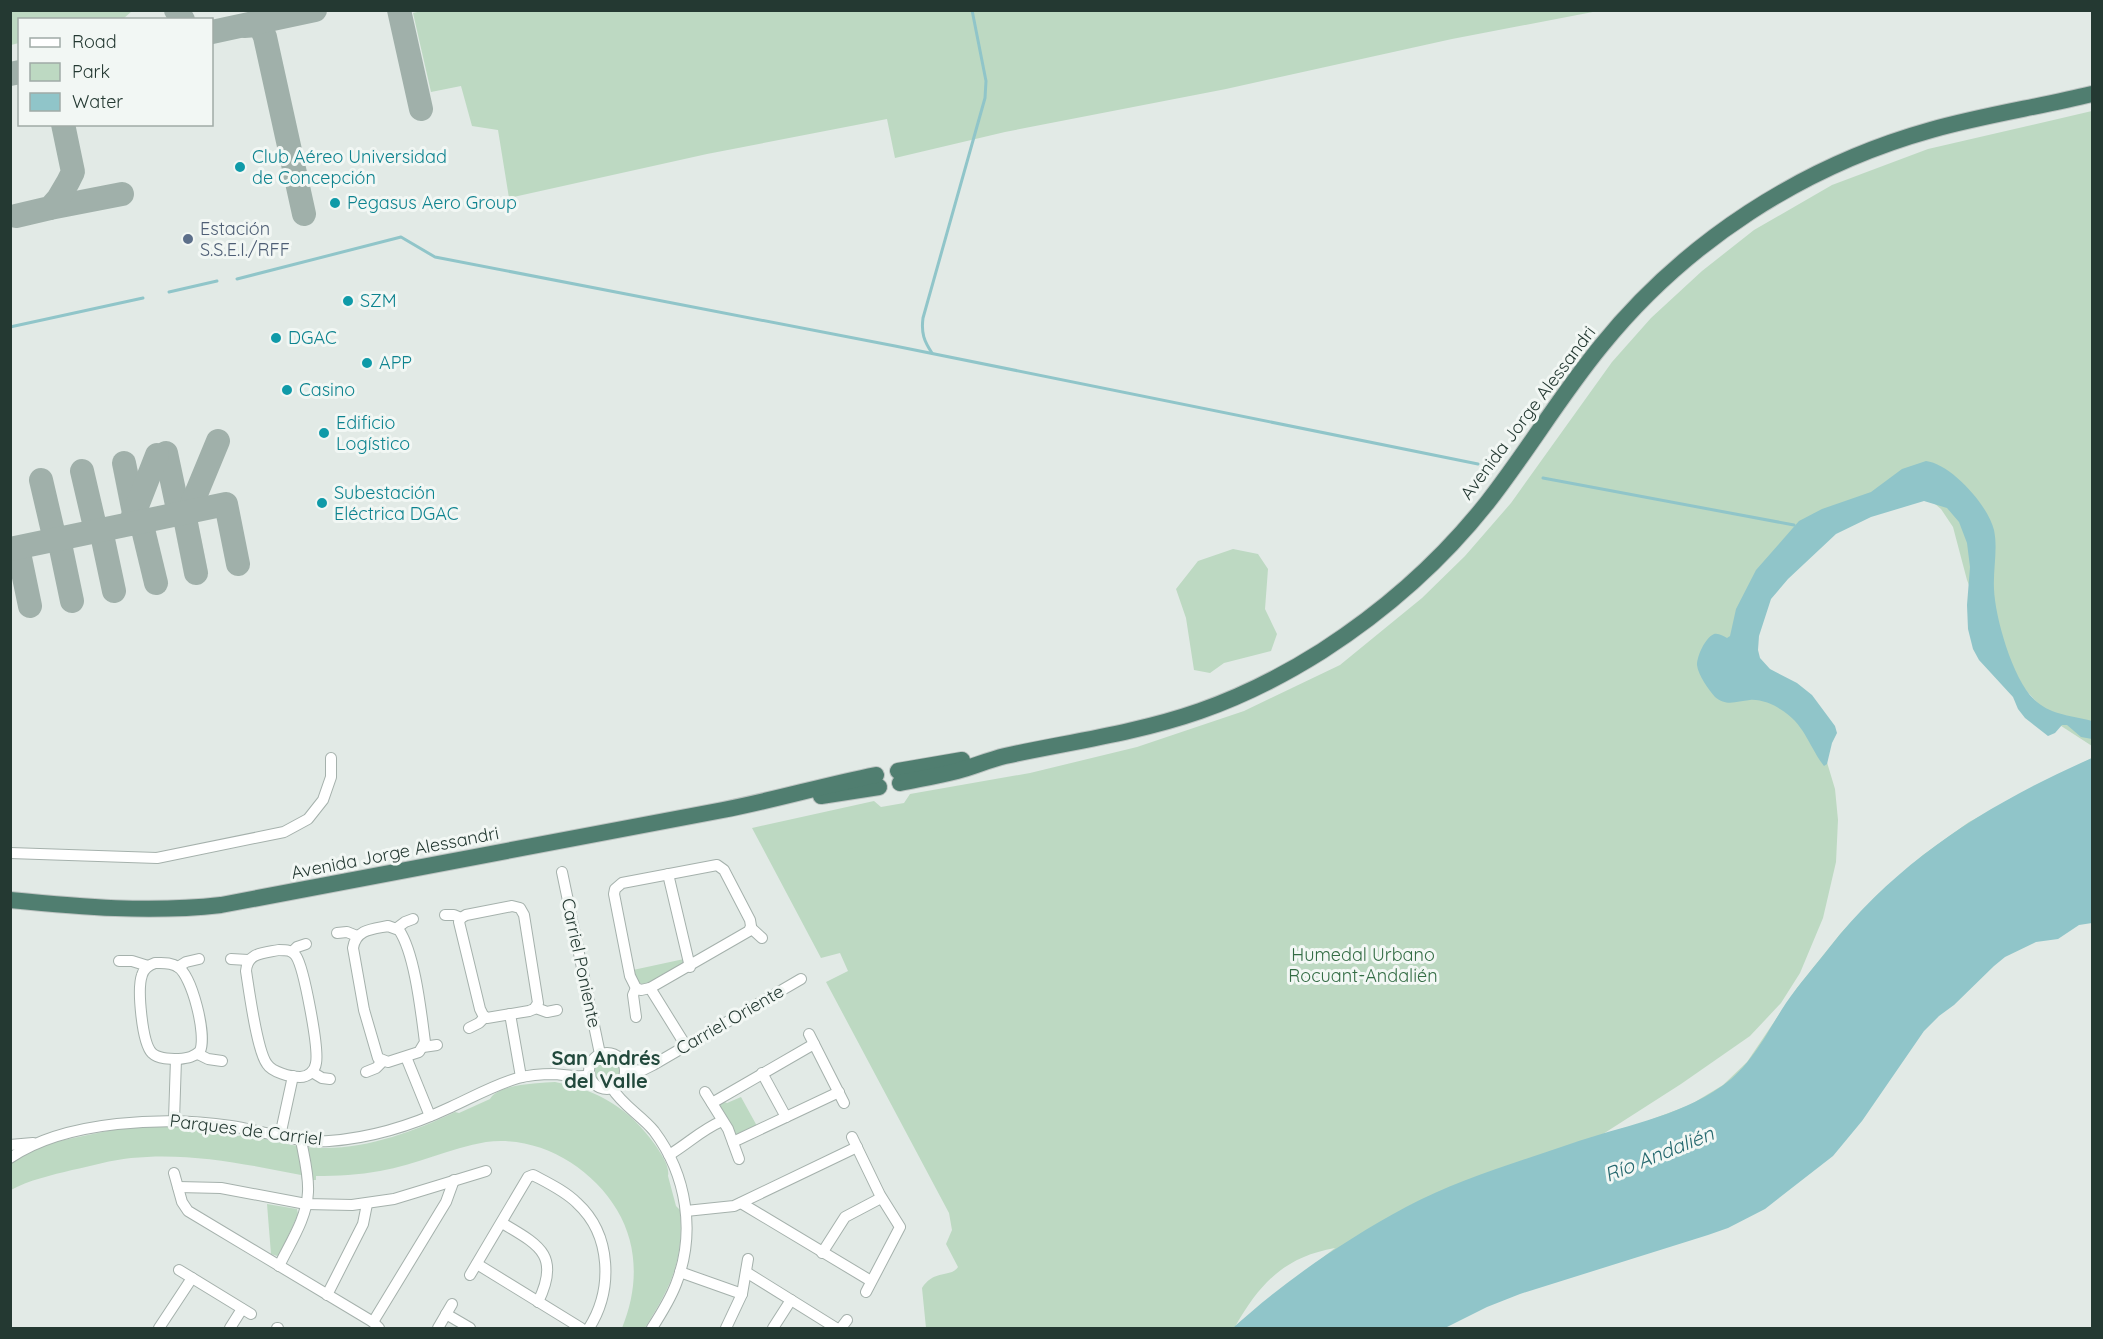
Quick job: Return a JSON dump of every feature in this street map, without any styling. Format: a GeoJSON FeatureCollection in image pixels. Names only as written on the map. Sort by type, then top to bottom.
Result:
{"type":"FeatureCollection","features":[{"type":"Feature","properties":{"kind":"highway","name":"Avenida Jorge Alessandri"},"geometry":{"type":"LineString","coordinates":[[899,777],[959,770],[998,758],[1122,732],[1201,711],[1284,673],[1341,638],[1415,580],[1473,520],[1593,356],[1645,297],[1676,268],[1720,233],[1790,187],[1858,154],[1929,130],[2092,94]]}},
{"type":"Feature","properties":{"kind":"highway","name":"Avenida Jorge Alessandri"},"geometry":{"type":"LineString","coordinates":[[10,900],[131,910],[221,905],[784,798],[824,796],[878,781]]}},
{"type":"Feature","properties":{"kind":"street"},"geometry":{"type":"LineString","coordinates":[[10,853],[157,858],[284,832],[301,824],[319,807],[329,786],[331,758]]}},
{"type":"Feature","properties":{"kind":"street"},"geometry":{"type":"LineString","coordinates":[[751,928],[747,933],[690,966],[650,988],[641,990],[636,988],[630,976],[614,891],[622,884],[715,865],[721,866],[750,920],[751,928],[762,938]]}},
{"type":"Feature","properties":{"kind":"street","name":"Carriel Poniente"},"geometry":{"type":"LineString","coordinates":[[562,872],[600,1054]]}},
{"type":"Feature","properties":{"kind":"street"},"geometry":{"type":"LineString","coordinates":[[668,874],[690,966]]}},
{"type":"Feature","properties":{"kind":"street"},"geometry":{"type":"LineString","coordinates":[[461,918],[509,906],[518,906],[522,909],[538,993],[536,1008]]}},
{"type":"Feature","properties":{"kind":"street"},"geometry":{"type":"LineString","coordinates":[[445,915],[461,918]]}},
{"type":"Feature","properties":{"kind":"street"},"geometry":{"type":"LineString","coordinates":[[461,918],[460,924],[473,984],[480,1009],[485,1017]]}},
{"type":"Feature","properties":{"kind":"street"},"geometry":{"type":"LineString","coordinates":[[397,928],[413,919]]}},
{"type":"Feature","properties":{"kind":"street"},"geometry":{"type":"LineString","coordinates":[[366,1072],[376,1068],[382,1062],[390,1062],[419,1052],[423,1047],[423,1029],[412,967],[402,935],[397,928],[388,926],[365,930],[357,936],[353,948],[360,992],[376,1053],[382,1062]]}},
{"type":"Feature","properties":{"kind":"street"},"geometry":{"type":"LineString","coordinates":[[338,933],[347,932],[357,936]]}},
{"type":"Feature","properties":{"kind":"street"},"geometry":{"type":"LineString","coordinates":[[292,952],[297,947],[306,944]]}},
{"type":"Feature","properties":{"kind":"street"},"geometry":{"type":"LineString","coordinates":[[231,959],[248,960],[258,954],[279,950],[292,952],[298,961],[314,1035],[316,1063],[312,1072],[303,1077],[274,1071],[265,1061],[246,971],[248,960]]}},
{"type":"Feature","properties":{"kind":"street"},"geometry":{"type":"LineString","coordinates":[[178,967],[186,962],[199,959]]}},
{"type":"Feature","properties":{"kind":"street"},"geometry":{"type":"LineString","coordinates":[[119,961],[132,961],[148,966],[163,963],[178,967],[188,982],[199,1018],[202,1043],[198,1054],[189,1058],[176,1059],[156,1056],[148,1046],[140,997],[141,975],[148,966]]}},
{"type":"Feature","properties":{"kind":"street","name":"Carriel Oriente"},"geometry":{"type":"LineString","coordinates":[[625,1071],[647,1068],[801,979]]}},
{"type":"Feature","properties":{"kind":"street"},"geometry":{"type":"LineString","coordinates":[[636,988],[633,995],[636,1017]]}},
{"type":"Feature","properties":{"kind":"street"},"geometry":{"type":"LineString","coordinates":[[650,988],[686,1046]]}},
{"type":"Feature","properties":{"kind":"street"},"geometry":{"type":"LineString","coordinates":[[485,1017],[490,1018],[536,1008],[547,1012],[557,1010]]}},
{"type":"Feature","properties":{"kind":"street"},"geometry":{"type":"LineString","coordinates":[[510,1014],[521,1077]]}},
{"type":"Feature","properties":{"kind":"street"},"geometry":{"type":"LineString","coordinates":[[469,1028],[485,1017]]}},
{"type":"Feature","properties":{"kind":"street"},"geometry":{"type":"LineString","coordinates":[[712,1103],[762,1073],[811,1039],[844,1103]]}},
{"type":"Feature","properties":{"kind":"street"},"geometry":{"type":"LineString","coordinates":[[423,1047],[437,1045]]}},
{"type":"Feature","properties":{"kind":"street"},"geometry":{"type":"LineString","coordinates":[[609,1053],[617,1056],[623,1062],[625,1071],[622,1082],[612,1088],[600,1088],[593,1082],[590,1075],[592,1061],[600,1054],[609,1053]]}},
{"type":"Feature","properties":{"kind":"street"},"geometry":{"type":"LineString","coordinates":[[198,1054],[208,1059],[222,1061]]}},
{"type":"Feature","properties":{"kind":"street"},"geometry":{"type":"LineString","coordinates":[[406,1057],[430,1116]]}},
{"type":"Feature","properties":{"kind":"street"},"geometry":{"type":"LineString","coordinates":[[174,1120],[176,1059]]}},
{"type":"Feature","properties":{"kind":"street"},"geometry":{"type":"LineString","coordinates":[[312,1072],[322,1078],[330,1079]]}},
{"type":"Feature","properties":{"kind":"street"},"geometry":{"type":"LineString","coordinates":[[762,1073],[786,1117]]}},
{"type":"Feature","properties":{"kind":"street","name":"Parques de Carriel"},"geometry":{"type":"LineString","coordinates":[[10,1145],[36,1143],[67,1134],[146,1120],[174,1120],[231,1126],[301,1140],[327,1141],[352,1138],[395,1128],[430,1116],[521,1077],[542,1074],[575,1077],[590,1075]]}},
{"type":"Feature","properties":{"kind":"street"},"geometry":{"type":"LineString","coordinates":[[280,1136],[293,1076]]}},
{"type":"Feature","properties":{"kind":"street"},"geometry":{"type":"LineString","coordinates":[[612,1088],[649,1126],[669,1155],[680,1182],[686,1211],[687,1236],[680,1272],[671,1297],[652,1329]]}},
{"type":"Feature","properties":{"kind":"street"},"geometry":{"type":"LineString","coordinates":[[705,1092],[722,1120],[739,1159]]}},
{"type":"Feature","properties":{"kind":"street"},"geometry":{"type":"LineString","coordinates":[[733,1142],[839,1092]]}},
{"type":"Feature","properties":{"kind":"street"},"geometry":{"type":"LineString","coordinates":[[669,1155],[689,1143],[704,1129],[722,1120]]}},
{"type":"Feature","properties":{"kind":"street"},"geometry":{"type":"LineString","coordinates":[[279,1266],[306,1204],[308,1186],[301,1140]]}},
{"type":"Feature","properties":{"kind":"street"},"geometry":{"type":"LineString","coordinates":[[686,1211],[729,1208],[855,1142],[881,1198],[899,1224],[900,1230],[869,1287],[822,1252],[741,1203]]}},
{"type":"Feature","properties":{"kind":"street","name":"Parques de Carriel"},"geometry":{"type":"LineString","coordinates":[[10,1158],[36,1143]]}},
{"type":"Feature","properties":{"kind":"street"},"geometry":{"type":"LineString","coordinates":[[178,1187],[221,1188],[306,1204],[337,1206],[367,1204],[406,1195],[486,1171]]}},
{"type":"Feature","properties":{"kind":"street"},"geometry":{"type":"LineString","coordinates":[[174,1173],[183,1206],[188,1211],[376,1325],[446,1202],[454,1180]]}},
{"type":"Feature","properties":{"kind":"street"},"geometry":{"type":"LineString","coordinates":[[470,1275],[528,1177],[532,1175],[571,1197],[584,1210],[598,1235],[606,1264],[603,1294],[594,1327]]}},
{"type":"Feature","properties":{"kind":"street"},"geometry":{"type":"LineString","coordinates":[[822,1252],[845,1217],[881,1198]]}},
{"type":"Feature","properties":{"kind":"street"},"geometry":{"type":"LineString","coordinates":[[327,1295],[363,1224],[367,1204]]}},
{"type":"Feature","properties":{"kind":"street"},"geometry":{"type":"LineString","coordinates":[[502,1223],[533,1241],[545,1257],[547,1279],[538,1302]]}},
{"type":"Feature","properties":{"kind":"street"},"geometry":{"type":"LineString","coordinates":[[726,1329],[742,1294],[748,1259]]}},
{"type":"Feature","properties":{"kind":"street"},"geometry":{"type":"LineString","coordinates":[[477,1264],[581,1329]]}},
{"type":"Feature","properties":{"kind":"street"},"geometry":{"type":"LineString","coordinates":[[179,1270],[246,1311],[230,1329]]}},
{"type":"Feature","properties":{"kind":"street"},"geometry":{"type":"LineString","coordinates":[[680,1272],[742,1294]]}},
{"type":"Feature","properties":{"kind":"street"},"geometry":{"type":"LineString","coordinates":[[746,1272],[836,1329]]}},
{"type":"Feature","properties":{"kind":"street"},"geometry":{"type":"LineString","coordinates":[[164,1327],[192,1278]]}},
{"type":"Feature","properties":{"kind":"street"},"geometry":{"type":"LineString","coordinates":[[773,1329],[791,1300]]}},
{"type":"Feature","properties":{"kind":"street"},"geometry":{"type":"LineString","coordinates":[[438,1329],[452,1304]]}},
{"type":"Feature","properties":{"kind":"street"},"geometry":{"type":"LineString","coordinates":[[446,1314],[470,1329]]}},
{"type":"Feature","properties":{"kind":"green space"},"geometry":{"type":"Polygon","coordinates":[[[11,10],[132,11],[124,18],[18,18],[18,43],[11,45],[11,10]]]}},
{"type":"Feature","properties":{"kind":"green space"},"geometry":{"type":"Polygon","coordinates":[[[426,10],[1598,11],[1452,39],[1226,89],[1005,132],[895,158],[887,119],[707,154],[509,198],[498,130],[472,126],[461,86],[431,92],[413,13],[426,10]]]}},
{"type":"Feature","properties":{"kind":"green space","name":"Humedal Urbano Rocuant-Andalién"},"geometry":{"type":"Polygon","coordinates":[[[2092,111],[2092,746],[2055,722],[2022,686],[1989,636],[1967,580],[1953,527],[1941,509],[1929,499],[1911,496],[1820,532],[1746,632],[1768,696],[1801,721],[1823,749],[1835,789],[1838,820],[1836,862],[1823,918],[1800,973],[1781,1003],[1750,1036],[1603,1134],[1642,1123],[1690,1105],[1723,1085],[1747,1062],[1797,988],[1841,933],[1877,895],[1923,855],[1969,822],[2092,758],[1769,1075],[1276,1328],[926,1328],[922,1288],[932,1278],[951,1272],[958,1267],[946,1244],[952,1230],[949,1213],[826,982],[848,971],[840,953],[821,958],[752,828],[874,801],[881,807],[904,803],[910,794],[1030,773],[1137,747],[1244,711],[1340,665],[1422,598],[1465,556],[1511,503],[1612,362],[1651,318],[1702,271],[1754,230],[1832,185],[1928,149],[2092,111]],[[1335,1248],[1302,1258],[1276,1274],[1255,1296],[1236,1325],[1335,1248]]]}},
{"type":"Feature","properties":{"kind":"green space"},"geometry":{"type":"Polygon","coordinates":[[[1233,549],[1258,554],[1268,569],[1265,609],[1277,634],[1271,651],[1224,663],[1210,673],[1194,670],[1186,618],[1176,589],[1198,561],[1233,549]]]}},
{"type":"Feature","properties":{"kind":"green space"},"geometry":{"type":"Polygon","coordinates":[[[684,959],[685,962],[646,985],[639,982],[633,970],[684,959]]]}},
{"type":"Feature","properties":{"kind":"green space"},"geometry":{"type":"Polygon","coordinates":[[[607,1057],[617,1061],[621,1071],[617,1081],[607,1085],[597,1081],[593,1071],[597,1061],[607,1057]]]}},
{"type":"Feature","properties":{"kind":"green space"},"geometry":{"type":"Polygon","coordinates":[[[555,1082],[586,1090],[612,1103],[646,1133],[663,1156],[666,1164],[676,1206],[680,1210],[680,1244],[678,1259],[669,1286],[645,1328],[622,1328],[631,1298],[634,1268],[629,1239],[617,1210],[606,1194],[578,1167],[561,1157],[525,1143],[486,1142],[393,1168],[356,1174],[316,1176],[316,1180],[302,1180],[301,1175],[217,1160],[174,1157],[131,1158],[49,1176],[11,1190],[11,1163],[28,1151],[49,1143],[127,1127],[185,1126],[239,1136],[243,1133],[299,1146],[345,1147],[402,1134],[455,1112],[459,1113],[510,1087],[555,1082]]]}},
{"type":"Feature","properties":{"kind":"green space"},"geometry":{"type":"Polygon","coordinates":[[[741,1097],[757,1126],[736,1136],[719,1108],[722,1101],[727,1103],[741,1097]]]}},
{"type":"Feature","properties":{"kind":"green space"},"geometry":{"type":"Polygon","coordinates":[[[267,1204],[297,1209],[298,1214],[277,1256],[271,1254],[267,1204]]]}},
{"type":"Feature","properties":{"kind":"water"},"geometry":{"type":"Polygon","coordinates":[[[1926,461],[1946,470],[1967,487],[1990,520],[1995,537],[1995,601],[2007,650],[2021,681],[2029,693],[2043,706],[2056,712],[2092,721],[2092,739],[2081,737],[2067,725],[2062,725],[2055,733],[2048,736],[2025,718],[2013,697],[1979,660],[1973,649],[1968,629],[1970,567],[1967,543],[1959,522],[1947,508],[1924,501],[1871,517],[1836,534],[1788,579],[1771,599],[1759,636],[1760,658],[1770,669],[1797,683],[1812,695],[1835,726],[1837,733],[1827,764],[1824,766],[1801,728],[1780,709],[1758,700],[1724,702],[1715,697],[1704,682],[1699,673],[1697,661],[1705,643],[1714,634],[1727,638],[1730,636],[1736,609],[1756,570],[1799,521],[1822,509],[1871,492],[1902,469],[1926,461]]]}},
{"type":"Feature","properties":{"kind":"water","name":"Río Andalién"},"geometry":{"type":"Polygon","coordinates":[[[2092,758],[2092,923],[2079,925],[2058,939],[2036,942],[2005,957],[1994,966],[1924,1031],[1862,1121],[1833,1156],[1765,1209],[1728,1228],[1708,1235],[1520,1294],[1445,1328],[1233,1328],[1316,1262],[1425,1197],[1507,1165],[1667,1114],[1722,1086],[1733,1078],[1758,1048],[1791,996],[1829,948],[1885,887],[1948,836],[1982,814],[2054,775],[2092,758]]]}},
{"type":"Feature","properties":{"kind":"waterway"},"geometry":{"type":"LineString","coordinates":[[932,353],[924,337],[923,318],[985,98],[986,81],[972,10]]}},
{"type":"Feature","properties":{"kind":"waterway"},"geometry":{"type":"LineString","coordinates":[[237,279],[401,237],[435,257],[895,346],[1478,464]]}},
{"type":"Feature","properties":{"kind":"waterway"},"geometry":{"type":"LineString","coordinates":[[169,292],[217,281]]}},
{"type":"Feature","properties":{"kind":"waterway"},"geometry":{"type":"LineString","coordinates":[[10,327],[143,298]]}},
{"type":"Feature","properties":{"kind":"waterway"},"geometry":{"type":"LineString","coordinates":[[1543,478],[1794,525]]}},
{"type":"Feature","properties":{"kind":"taxiway"},"geometry":{"type":"LineString","coordinates":[[176,10],[182,18]]}},
{"type":"Feature","properties":{"kind":"taxiway"},"geometry":{"type":"LineString","coordinates":[[213,32],[315,10]]}},
{"type":"Feature","properties":{"kind":"taxiway"},"geometry":{"type":"LineString","coordinates":[[399,10],[421,109]]}},
{"type":"Feature","properties":{"kind":"taxiway"},"geometry":{"type":"LineString","coordinates":[[244,26],[258,27],[265,37],[304,214]]}},
{"type":"Feature","properties":{"kind":"taxiway"},"geometry":{"type":"LineString","coordinates":[[10,74],[18,72]]}},
{"type":"Feature","properties":{"kind":"taxiway"},"geometry":{"type":"LineString","coordinates":[[16,216],[50,208],[68,182],[73,172],[63,126]]}},
{"type":"Feature","properties":{"kind":"taxiway"},"geometry":{"type":"LineString","coordinates":[[50,208],[122,194]]}},
{"type":"Feature","properties":{"kind":"taxiway"},"geometry":{"type":"LineString","coordinates":[[189,511],[218,441]]}},
{"type":"Feature","properties":{"kind":"taxiway"},"geometry":{"type":"LineString","coordinates":[[166,453],[179,514]]}},
{"type":"Feature","properties":{"kind":"taxiway"},"geometry":{"type":"LineString","coordinates":[[130,524],[157,455]]}},
{"type":"Feature","properties":{"kind":"taxiway"},"geometry":{"type":"LineString","coordinates":[[124,463],[134,513]]}},
{"type":"Feature","properties":{"kind":"taxiway"},"geometry":{"type":"LineString","coordinates":[[82,471],[96,531]]}},
{"type":"Feature","properties":{"kind":"taxiway"},"geometry":{"type":"LineString","coordinates":[[41,480],[55,540]]}},
{"type":"Feature","properties":{"kind":"taxiway"},"geometry":{"type":"LineString","coordinates":[[10,549],[226,504],[238,564]]}},
{"type":"Feature","properties":{"kind":"taxiway"},"geometry":{"type":"LineString","coordinates":[[184,513],[196,573]]}},
{"type":"Feature","properties":{"kind":"taxiway"},"geometry":{"type":"LineString","coordinates":[[141,521],[156,583]]}},
{"type":"Feature","properties":{"kind":"taxiway"},"geometry":{"type":"LineString","coordinates":[[101,530],[114,591]]}},
{"type":"Feature","properties":{"kind":"taxiway"},"geometry":{"type":"LineString","coordinates":[[59,539],[72,601]]}},
{"type":"Feature","properties":{"kind":"taxiway"},"geometry":{"type":"LineString","coordinates":[[18,548],[30,606]]}},
{"type":"Feature","properties":{"kind":"place","name":"Club Aéreo Universidad de Concepción"},"geometry":{"type":"Point","coordinates":[240,167]}},
{"type":"Feature","properties":{"kind":"place","name":"Pegasus Aero Group"},"geometry":{"type":"Point","coordinates":[335,203]}},
{"type":"Feature","properties":{"kind":"place","name":"Estación S.S.E.I./RFF"},"geometry":{"type":"Point","coordinates":[188,239]}},
{"type":"Feature","properties":{"kind":"place","name":"SZM"},"geometry":{"type":"Point","coordinates":[348,301]}},
{"type":"Feature","properties":{"kind":"place","name":"DGAC"},"geometry":{"type":"Point","coordinates":[276,338]}},
{"type":"Feature","properties":{"kind":"place","name":"APP"},"geometry":{"type":"Point","coordinates":[367,363]}},
{"type":"Feature","properties":{"kind":"place","name":"Casino"},"geometry":{"type":"Point","coordinates":[287,390]}},
{"type":"Feature","properties":{"kind":"place","name":"Edificio Logístico"},"geometry":{"type":"Point","coordinates":[324,433]}},
{"type":"Feature","properties":{"kind":"place","name":"Subestación Eléctrica DGAC"},"geometry":{"type":"Point","coordinates":[322,503]}},
{"type":"Feature","properties":{"kind":"district","name":"San Andrés del Valle"},"geometry":{"type":"Point","coordinates":[606,1070]}}]}
